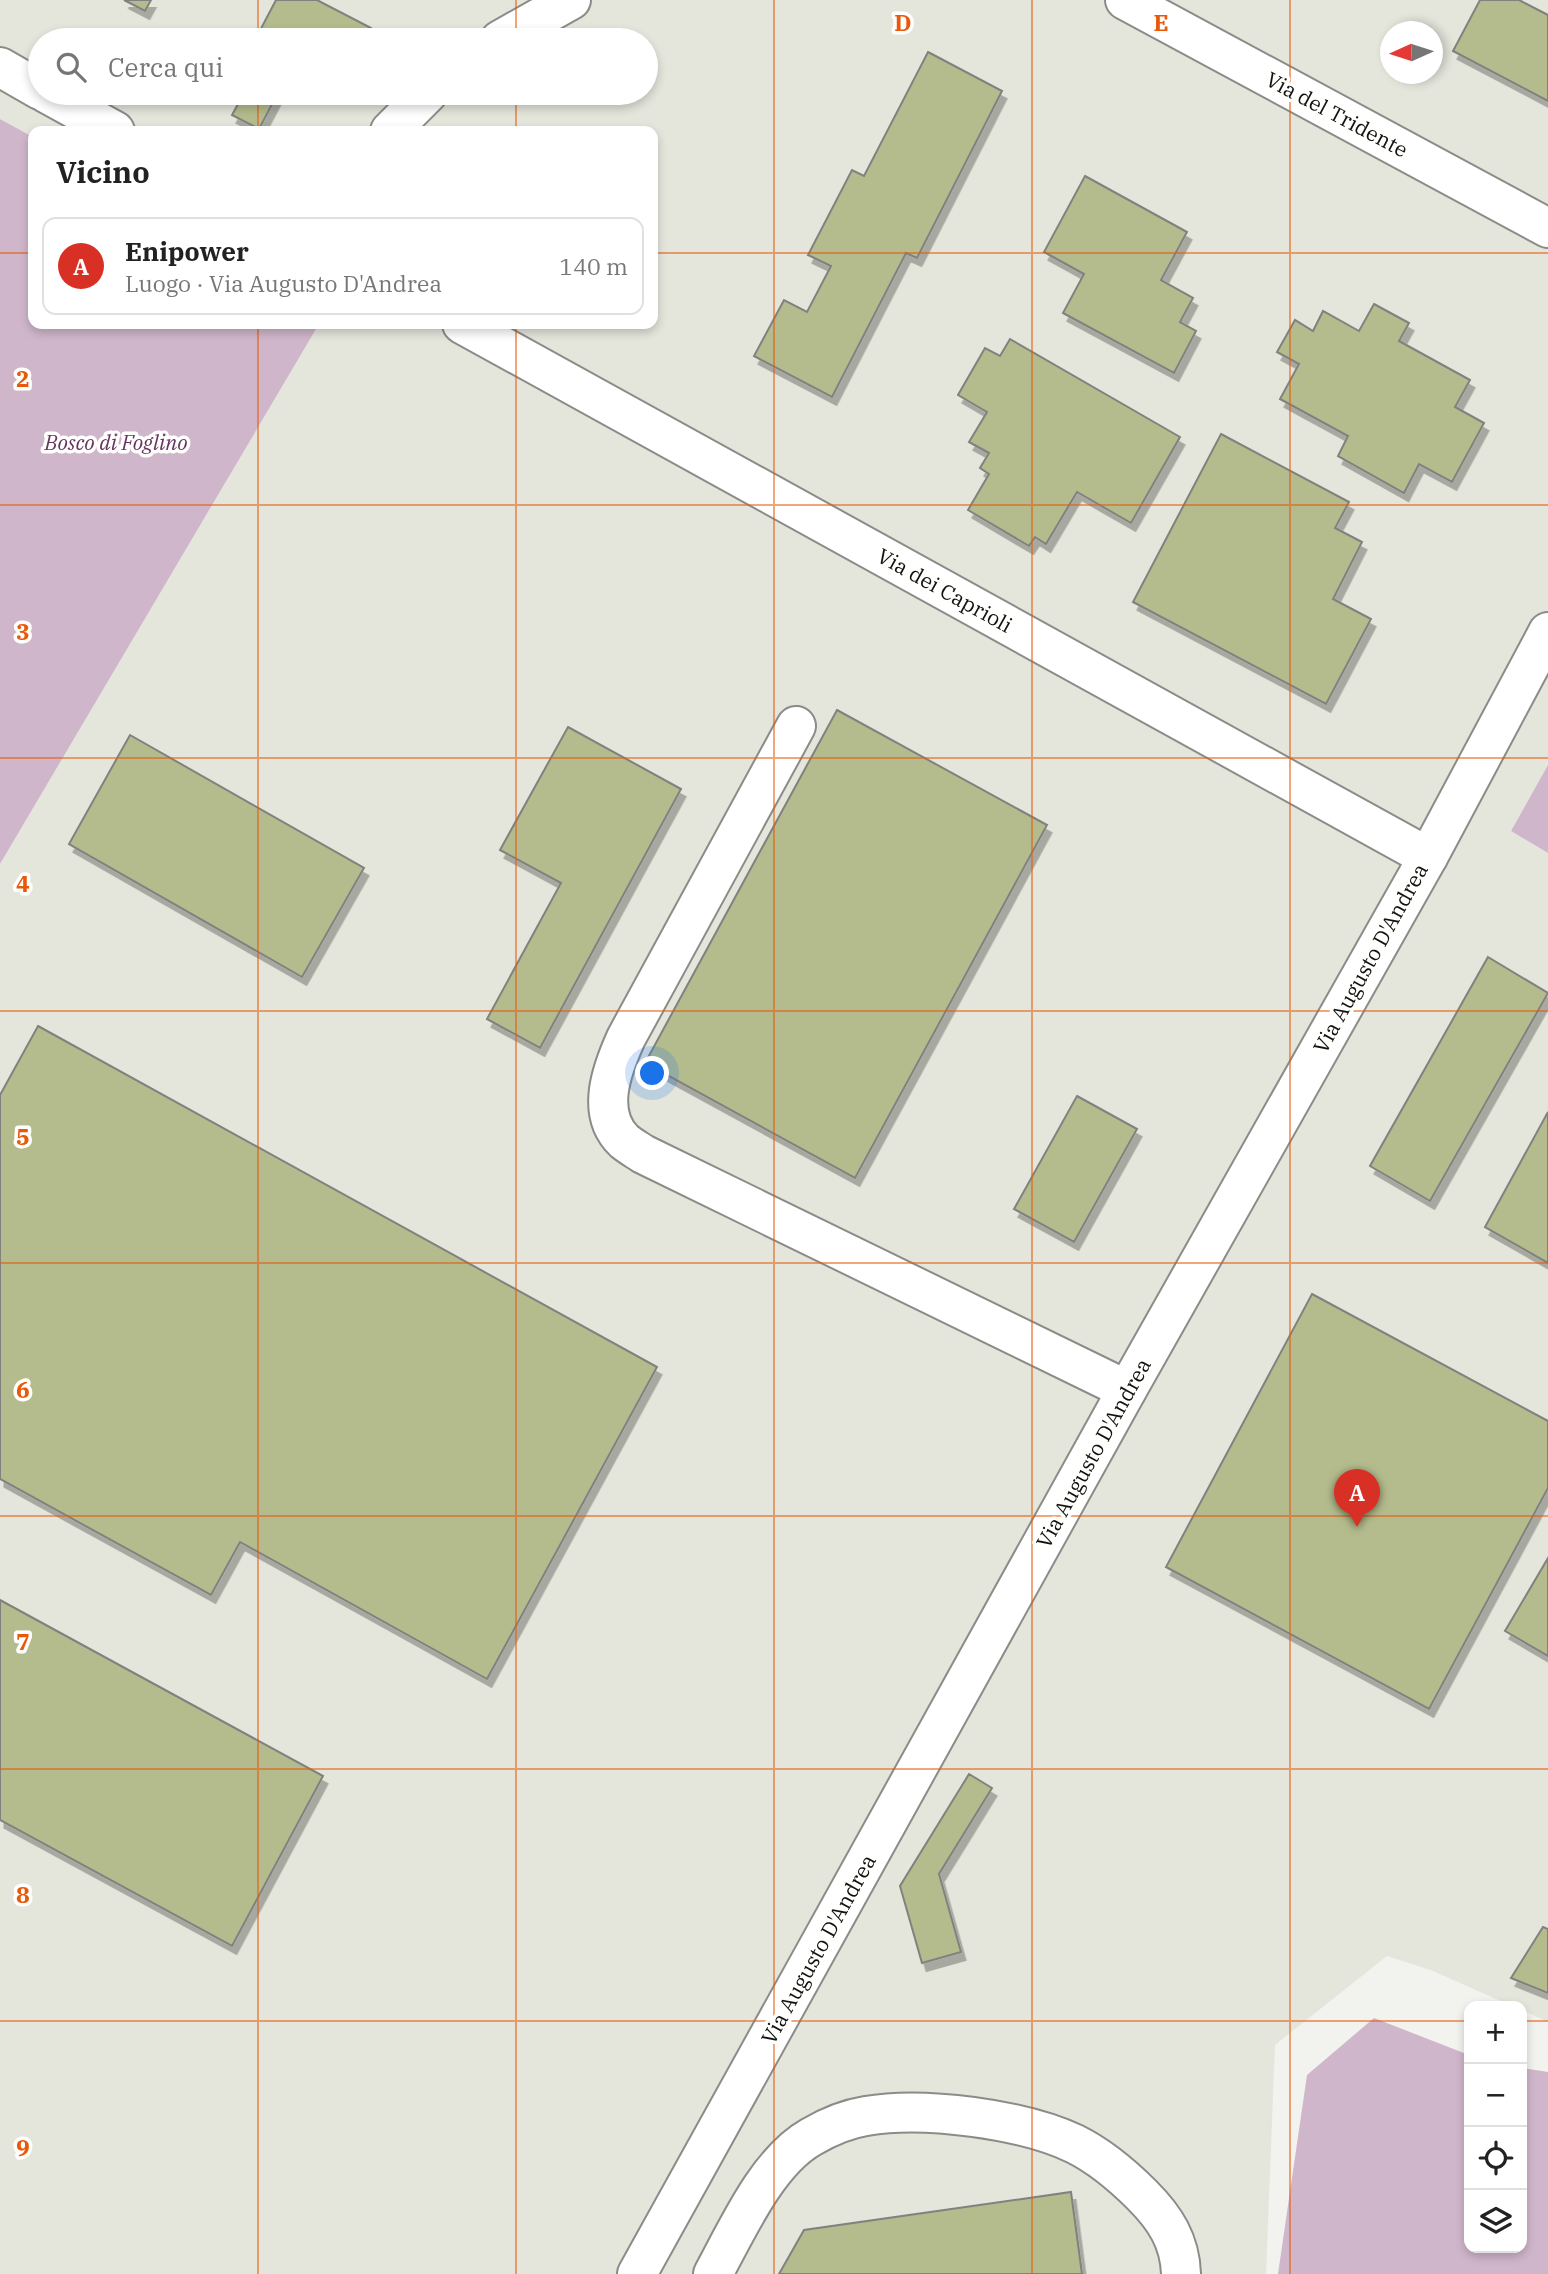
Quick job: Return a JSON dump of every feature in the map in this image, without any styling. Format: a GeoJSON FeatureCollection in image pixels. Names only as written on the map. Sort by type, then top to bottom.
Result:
{"type":"FeatureCollection","features":[{"type":"Feature","properties":{"kind":"street"},"geometry":{"type":"LineString","coordinates":[[521,28],[570,0]]}},
{"type":"Feature","properties":{"kind":"street","name":"Via del Tridente"},"geometry":{"type":"LineString","coordinates":[[1125,0],[1548,228]]}},
{"type":"Feature","properties":{"kind":"street"},"geometry":{"type":"LineString","coordinates":[[0,67],[28,83]]}},
{"type":"Feature","properties":{"kind":"street"},"geometry":{"type":"LineString","coordinates":[[68,105],[106,126]]}},
{"type":"Feature","properties":{"kind":"street"},"geometry":{"type":"LineString","coordinates":[[395,126],[416,105]]}},
{"type":"Feature","properties":{"kind":"street","name":"Via dei Caprioli"},"geometry":{"type":"LineString","coordinates":[[472,329],[1428,857]]}},
{"type":"Feature","properties":{"kind":"street","name":"Via Augusto D'Andrea"},"geometry":{"type":"LineString","coordinates":[[637,2274],[1127,1390],[1428,857],[1548,632]]}},
{"type":"Feature","properties":{"kind":"street"},"geometry":{"type":"LineString","coordinates":[[796,726],[615,1062],[609,1086],[609,1109],[614,1126],[624,1141],[642,1154],[1127,1390]]}},
{"type":"Feature","properties":{"kind":"street"},"geometry":{"type":"LineString","coordinates":[[713,2274],[763,2188],[797,2146],[851,2120],[877,2115],[911,2114],[1025,2126],[1074,2143],[1094,2154],[1129,2182],[1165,2221],[1178,2248],[1181,2274]]}},
{"type":"Feature","properties":{"kind":"shaded area"},"geometry":{"type":"Polygon","coordinates":[[[0,0],[1548,0],[1548,765],[1511,831],[1548,853],[1548,2022],[1527,2012],[1527,2001],[1501,2001],[1433,1971],[1387,1956],[1275,2045],[1266,2274],[0,2274],[0,864],[316,329],[658,329],[658,126],[28,126],[28,134],[0,119],[0,0]]]}},
{"type":"Feature","properties":{"kind":"green space","name":"Bosco di Foglino"},"geometry":{"type":"Polygon","coordinates":[[[0,119],[28,134],[28,329],[316,329],[0,864],[0,119]]]}},
{"type":"Feature","properties":{"kind":"green space"},"geometry":{"type":"Polygon","coordinates":[[[1548,765],[1548,853],[1511,831],[1548,765]]]}},
{"type":"Feature","properties":{"kind":"green space"},"geometry":{"type":"Polygon","coordinates":[[[1374,2018],[1464,2053],[1464,2253],[1527,2253],[1527,2069],[1548,2072],[1548,2274],[1278,2274],[1307,2075],[1374,2018]]]}},
{"type":"Feature","properties":{"kind":"building"},"geometry":{"type":"Polygon","coordinates":[[[124,0],[151,0],[145,11],[124,0]]]}},
{"type":"Feature","properties":{"kind":"building"},"geometry":{"type":"Polygon","coordinates":[[[276,0],[317,0],[371,28],[261,28],[276,0]]]}},
{"type":"Feature","properties":{"kind":"building"},"geometry":{"type":"Polygon","coordinates":[[[1480,0],[1519,0],[1548,15],[1548,101],[1453,51],[1480,0]]]}},
{"type":"Feature","properties":{"kind":"building"},"geometry":{"type":"Polygon","coordinates":[[[928,52],[1002,91],[917,258],[906,253],[832,397],[754,356],[784,300],[807,312],[831,266],[808,255],[852,170],[864,176],[928,52]]]}},
{"type":"Feature","properties":{"kind":"building"},"geometry":{"type":"Polygon","coordinates":[[[237,105],[272,105],[261,126],[253,126],[232,115],[237,105]]]}},
{"type":"Feature","properties":{"kind":"building"},"geometry":{"type":"Polygon","coordinates":[[[1085,176],[1187,232],[1161,280],[1193,298],[1180,322],[1196,331],[1174,373],[1063,313],[1084,274],[1044,252],[1085,176]]]}},
{"type":"Feature","properties":{"kind":"building"},"geometry":{"type":"Polygon","coordinates":[[[1374,304],[1409,323],[1399,341],[1470,380],[1455,407],[1484,423],[1452,482],[1419,464],[1404,493],[1338,456],[1348,436],[1280,399],[1299,364],[1277,352],[1295,320],[1313,331],[1323,311],[1359,331],[1374,304]]]}},
{"type":"Feature","properties":{"kind":"building"},"geometry":{"type":"Polygon","coordinates":[[[1010,339],[1180,437],[1131,523],[1077,492],[1046,544],[1035,537],[1029,546],[968,510],[989,474],[980,468],[989,453],[969,442],[987,412],[958,395],[985,348],[1000,356],[1010,339]]]}},
{"type":"Feature","properties":{"kind":"building"},"geometry":{"type":"Polygon","coordinates":[[[1221,434],[1349,502],[1335,528],[1362,542],[1333,599],[1371,619],[1326,704],[1133,602],[1221,434]]]}},
{"type":"Feature","properties":{"kind":"building"},"geometry":{"type":"Polygon","coordinates":[[[837,710],[1047,825],[855,1178],[645,1063],[837,710]]]}},
{"type":"Feature","properties":{"kind":"building"},"geometry":{"type":"Polygon","coordinates":[[[568,727],[681,789],[540,1048],[487,1019],[561,883],[500,850],[568,727]]]}},
{"type":"Feature","properties":{"kind":"building"},"geometry":{"type":"Polygon","coordinates":[[[130,735],[364,868],[302,977],[69,844],[130,735]]]}},
{"type":"Feature","properties":{"kind":"building"},"geometry":{"type":"Polygon","coordinates":[[[1488,957],[1548,993],[1430,1201],[1370,1166],[1488,957]]]}},
{"type":"Feature","properties":{"kind":"building"},"geometry":{"type":"Polygon","coordinates":[[[38,1026],[657,1367],[487,1679],[240,1542],[211,1595],[0,1479],[0,1095],[38,1026]]]}},
{"type":"Feature","properties":{"kind":"building"},"geometry":{"type":"Polygon","coordinates":[[[1077,1096],[1137,1129],[1074,1242],[1014,1209],[1077,1096]]]}},
{"type":"Feature","properties":{"kind":"building"},"geometry":{"type":"Polygon","coordinates":[[[1548,1112],[1548,1263],[1485,1227],[1548,1112]]]}},
{"type":"Feature","properties":{"kind":"building"},"geometry":{"type":"Polygon","coordinates":[[[1312,1294],[1548,1421],[1548,1488],[1429,1709],[1166,1567],[1312,1294]]]}},
{"type":"Feature","properties":{"kind":"building"},"geometry":{"type":"Polygon","coordinates":[[[1548,1558],[1548,1656],[1505,1631],[1548,1558]]]}},
{"type":"Feature","properties":{"kind":"building"},"geometry":{"type":"Polygon","coordinates":[[[0,1600],[323,1776],[232,1946],[0,1820],[0,1600]]]}},
{"type":"Feature","properties":{"kind":"building"},"geometry":{"type":"Polygon","coordinates":[[[969,1774],[992,1788],[939,1874],[961,1952],[922,1963],[900,1886],[969,1774]]]}},
{"type":"Feature","properties":{"kind":"building"},"geometry":{"type":"Polygon","coordinates":[[[1543,1927],[1548,1929],[1548,1993],[1511,1978],[1543,1927]]]}},
{"type":"Feature","properties":{"kind":"building"},"geometry":{"type":"Polygon","coordinates":[[[1071,2192],[1082,2274],[779,2274],[804,2230],[1071,2192]]]}},
{"type":"Feature","properties":{"kind":"place","name":"Enipower"},"geometry":{"type":"Point","coordinates":[1357,1527]}}]}
